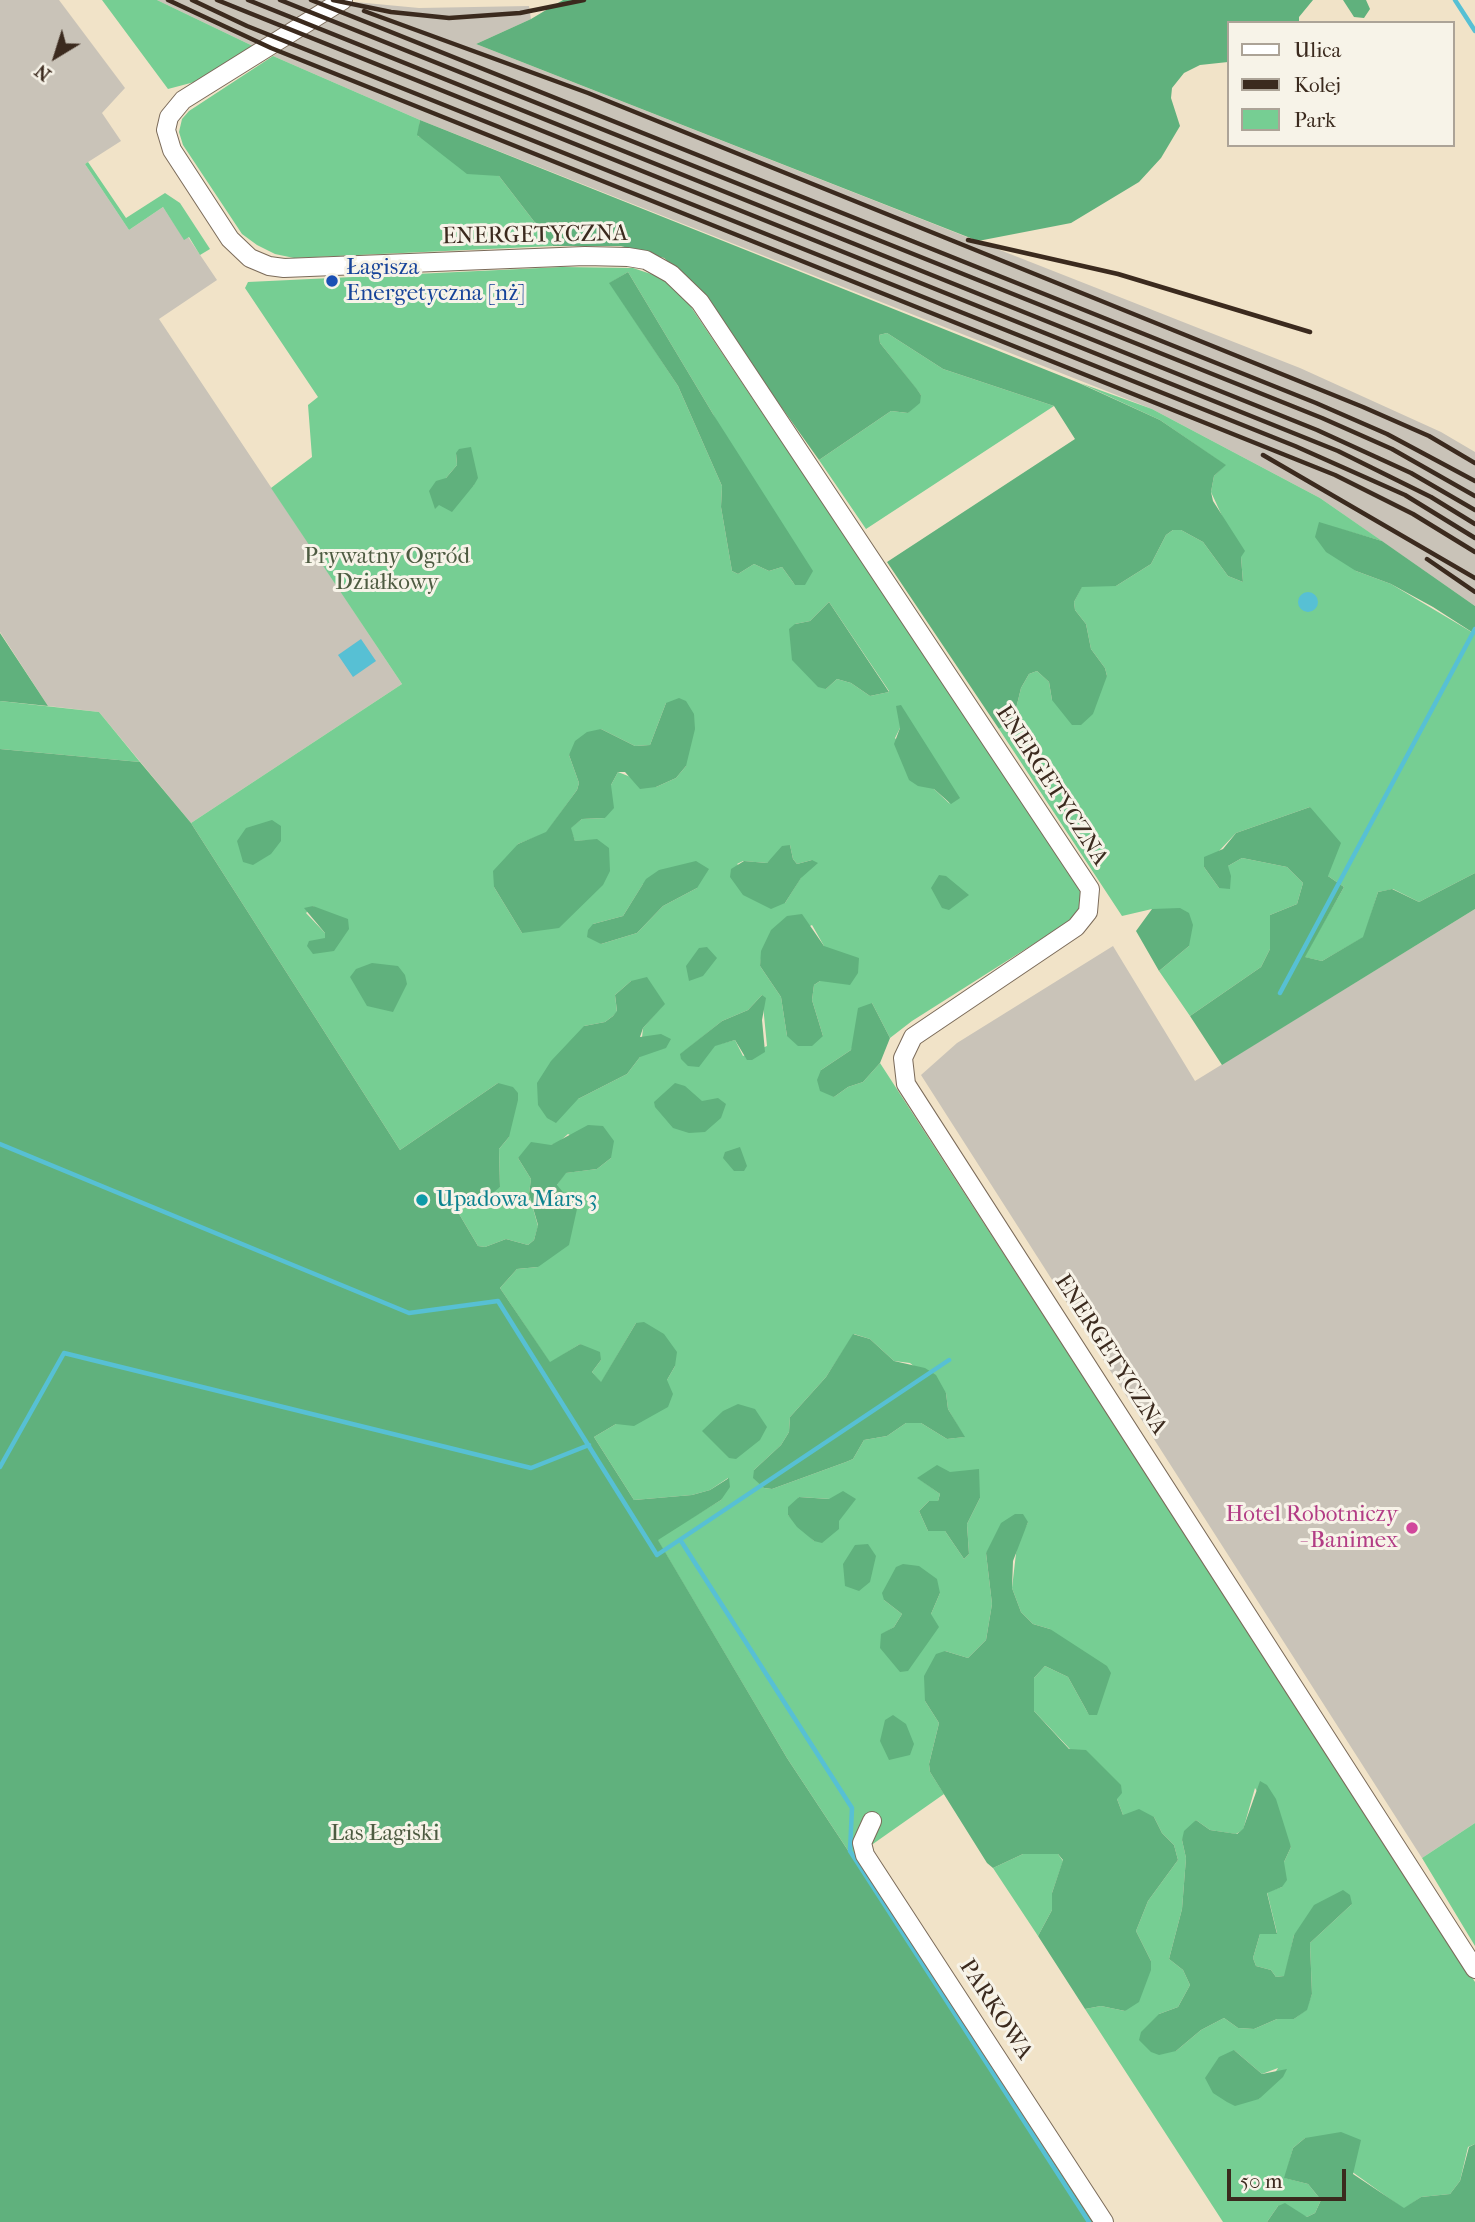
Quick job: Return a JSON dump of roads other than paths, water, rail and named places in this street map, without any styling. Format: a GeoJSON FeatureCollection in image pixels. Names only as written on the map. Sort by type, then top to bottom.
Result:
{"type":"FeatureCollection","features":[{"type":"Feature","properties":{"kind":"street","name":"ENERGETYCZNA"},"geometry":{"type":"LineString","coordinates":[[343,0],[183,100],[169,117],[166,130],[172,150],[235,245],[257,261],[284,268],[585,256],[628,257],[646,260],[671,274],[700,302],[1090,889],[1088,912],[1076,928],[913,1037],[903,1058],[906,1084],[1475,1969]]}},
{"type":"Feature","properties":{"kind":"street","name":"PARKOWA"},"geometry":{"type":"LineString","coordinates":[[872,1821],[862,1843],[865,1854],[1104,2222]]}},
{"type":"Feature","properties":{"kind":"water"},"geometry":{"type":"Polygon","coordinates":[[[1308,592],[1315,595],[1318,602],[1315,609],[1308,612],[1301,609],[1298,602],[1301,595],[1308,592]]]}},
{"type":"Feature","properties":{"kind":"water"},"geometry":{"type":"Polygon","coordinates":[[[361,639],[376,661],[353,677],[338,655],[361,639]]]}},
{"type":"Feature","properties":{"kind":"waterway"},"geometry":{"type":"LineString","coordinates":[[1455,0],[1475,31]]}},
{"type":"Feature","properties":{"kind":"waterway"},"geometry":{"type":"LineString","coordinates":[[1280,993],[1475,629]]}},
{"type":"Feature","properties":{"kind":"waterway"},"geometry":{"type":"LineString","coordinates":[[0,1144],[409,1313],[498,1301],[657,1555],[949,1360]]}},
{"type":"Feature","properties":{"kind":"waterway"},"geometry":{"type":"LineString","coordinates":[[0,1467],[64,1353],[531,1468],[589,1445]]}},
{"type":"Feature","properties":{"kind":"waterway"},"geometry":{"type":"LineString","coordinates":[[681,1541],[852,1808],[850,1851],[1089,2222]]}},
{"type":"Feature","properties":{"kind":"railway"},"geometry":{"type":"LineString","coordinates":[[168,0],[271,48],[1335,475],[1413,514],[1475,552]]}},
{"type":"Feature","properties":{"kind":"railway"},"geometry":{"type":"LineString","coordinates":[[192,0],[247,26],[1295,446],[1405,495],[1475,538]]}},
{"type":"Feature","properties":{"kind":"railway"},"geometry":{"type":"LineString","coordinates":[[217,0],[1338,451],[1431,497],[1475,524]]}},
{"type":"Feature","properties":{"kind":"railway"},"geometry":{"type":"LineString","coordinates":[[248,0],[1317,430],[1411,473],[1475,510]]}},
{"type":"Feature","properties":{"kind":"railway"},"geometry":{"type":"LineString","coordinates":[[280,0],[1322,418],[1392,449],[1475,496]]}},
{"type":"Feature","properties":{"kind":"railway"},"geometry":{"type":"LineString","coordinates":[[311,0],[1316,403],[1387,434],[1475,481]]}},
{"type":"Feature","properties":{"kind":"railway"},"geometry":{"type":"LineString","coordinates":[[333,0],[391,12],[449,18],[520,13],[584,0]]}},
{"type":"Feature","properties":{"kind":"railway"},"geometry":{"type":"LineString","coordinates":[[364,11],[588,93],[1363,407],[1429,436],[1475,463]]}},
{"type":"Feature","properties":{"kind":"railway"},"geometry":{"type":"LineString","coordinates":[[968,240],[1118,274],[1310,332]]}},
{"type":"Feature","properties":{"kind":"railway"},"geometry":{"type":"LineString","coordinates":[[1263,455],[1475,578]]}},
{"type":"Feature","properties":{"kind":"railway"},"geometry":{"type":"LineString","coordinates":[[1427,559],[1475,592]]}},
{"type":"Feature","properties":{"kind":"place","name":"Łagisza Energetyczna [nż]"},"geometry":{"type":"Point","coordinates":[332,281]}},
{"type":"Feature","properties":{"kind":"place","name":"Upadowa Mars 3"},"geometry":{"type":"Point","coordinates":[422,1200]}},
{"type":"Feature","properties":{"kind":"place","name":"Hotel Robotniczy - Banimex"},"geometry":{"type":"Point","coordinates":[1412,1528]}},
{"type":"Feature","properties":{"kind":"park label","name":"Prywatny Ogród Działkowy"},"geometry":{"type":"Point","coordinates":[387,570]}},
{"type":"Feature","properties":{"kind":"park label","name":"Las Łagiski"},"geometry":{"type":"Point","coordinates":[385,1834]}}]}
